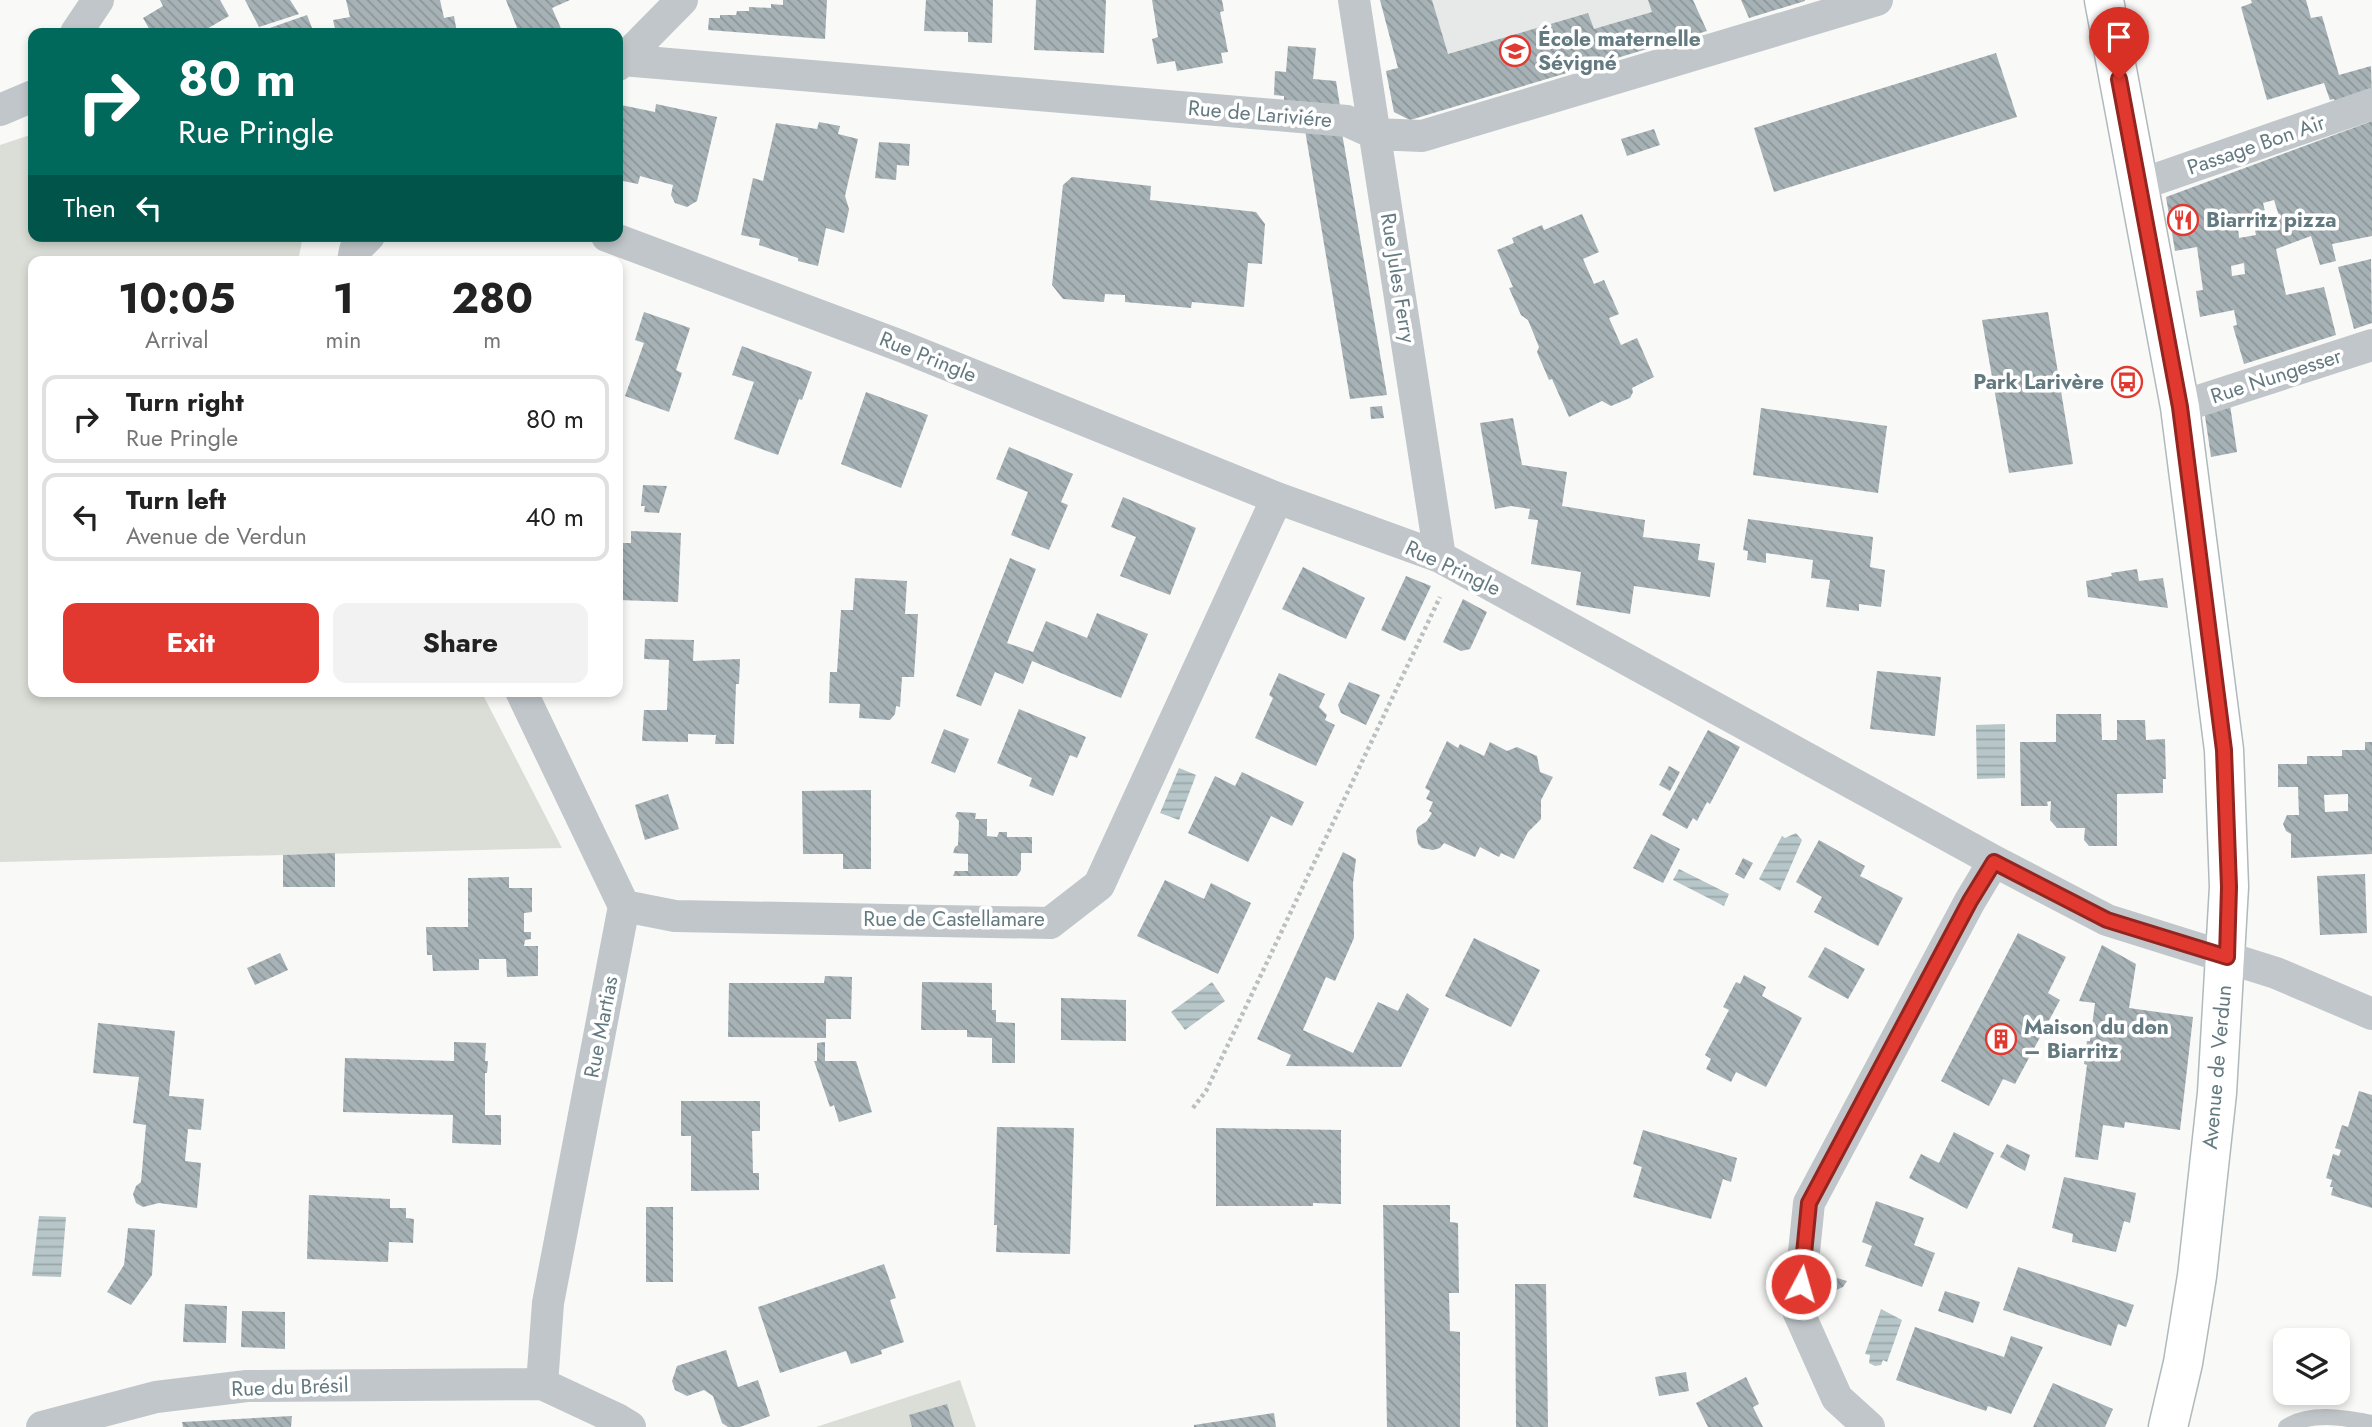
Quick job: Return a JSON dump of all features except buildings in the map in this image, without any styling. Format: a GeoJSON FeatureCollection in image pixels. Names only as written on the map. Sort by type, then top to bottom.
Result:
{"type":"FeatureCollection","features":[{"type":"Feature","properties":{"kind":"main road","name":"Avenue de Verdun"},"geometry":{"type":"LineString","coordinates":[[2104,0],[2180,407],[2224,750],[2229,887],[2217,1093],[2197,1276],[2183,1363],[2168,1427]]}},
{"type":"Feature","properties":{"kind":"street"},"geometry":{"type":"LineString","coordinates":[[79,28],[98,0]]}},
{"type":"Feature","properties":{"kind":"street"},"geometry":{"type":"LineString","coordinates":[[623,60],[682,0]]}},
{"type":"Feature","properties":{"kind":"street","name":"Rue Jules Ferry"},"geometry":{"type":"LineString","coordinates":[[1354,0],[1447,561]]}},
{"type":"Feature","properties":{"kind":"street","name":"Rue de Lariviére"},"geometry":{"type":"LineString","coordinates":[[623,63],[1347,121],[1376,134],[1422,136],[1877,0]]}},
{"type":"Feature","properties":{"kind":"street"},"geometry":{"type":"LineString","coordinates":[[0,110],[28,98]]}},
{"type":"Feature","properties":{"kind":"street","name":"Passage Bon Air"},"geometry":{"type":"LineString","coordinates":[[2139,185],[2372,104]]}},
{"type":"Feature","properties":{"kind":"street","name":"Rue Pringle"},"geometry":{"type":"LineString","coordinates":[[623,242],[901,346],[1277,498],[1447,561],[1994,862],[2107,920],[2276,973],[2372,1014]]}},
{"type":"Feature","properties":{"kind":"street","name":"Rue Nungesser"},"geometry":{"type":"LineString","coordinates":[[2180,407],[2372,345]]}},
{"type":"Feature","properties":{"kind":"street","name":"Rue de Castellamare"},"geometry":{"type":"LineString","coordinates":[[624,906],[675,916],[1050,923],[1099,885],[1277,498]]}},
{"type":"Feature","properties":{"kind":"street"},"geometry":{"type":"LineString","coordinates":[[524,697],[624,906]]}},
{"type":"Feature","properties":{"kind":"street"},"geometry":{"type":"LineString","coordinates":[[1869,1427],[1837,1398],[1798,1311],[1809,1203],[1970,901],[1994,862]]}},
{"type":"Feature","properties":{"kind":"street","name":"Rue Martias"},"geometry":{"type":"LineString","coordinates":[[542,1384],[548,1303],[624,906]]}},
{"type":"Feature","properties":{"kind":"street"},"geometry":{"type":"LineString","coordinates":[[542,1384],[630,1427]]}},
{"type":"Feature","properties":{"kind":"street","name":"Rue du Brésil"},"geometry":{"type":"LineString","coordinates":[[43,1427],[156,1397],[247,1386],[542,1384]]}},
{"type":"Feature","properties":{"kind":"lane"},"geometry":{"type":"LineString","coordinates":[[2286,1427],[2294,1422],[2333,1416],[2372,1423]]}},
{"type":"Feature","properties":{"kind":"path"},"geometry":{"type":"LineString","coordinates":[[1193,1108],[1206,1091],[1447,561]]}},
{"type":"Feature","properties":{"kind":"shaded area","name":"École maternelle Sévigné"},"geometry":{"type":"Polygon","coordinates":[[[1380,0],[1678,0],[1693,35],[1410,120],[1394,112],[1386,71],[1398,68],[1380,0]]]}},
{"type":"Feature","properties":{"kind":"shaded area"},"geometry":{"type":"Polygon","coordinates":[[[28,136],[28,242],[302,242],[299,256],[28,256],[28,697],[484,697],[562,848],[0,862],[0,145],[28,136]]]}},
{"type":"Feature","properties":{"kind":"shaded area"},"geometry":{"type":"Polygon","coordinates":[[[2005,724],[2005,778],[1977,779],[1976,725],[2005,724]]]}},
{"type":"Feature","properties":{"kind":"shaded area"},"geometry":{"type":"Polygon","coordinates":[[[1179,768],[1196,775],[1179,820],[1160,813],[1179,768]]]}},
{"type":"Feature","properties":{"kind":"shaded area"},"geometry":{"type":"Polygon","coordinates":[[[1796,833],[1802,840],[1780,891],[1759,879],[1782,836],[1785,838],[1796,833]]]}},
{"type":"Feature","properties":{"kind":"shaded area"},"geometry":{"type":"Polygon","coordinates":[[[1679,869],[1729,894],[1724,906],[1673,880],[1679,869]]]}},
{"type":"Feature","properties":{"kind":"shaded area"},"geometry":{"type":"Polygon","coordinates":[[[1212,982],[1225,1001],[1185,1030],[1171,1012],[1212,982]]]}},
{"type":"Feature","properties":{"kind":"shaded area"},"geometry":{"type":"Polygon","coordinates":[[[39,1216],[66,1217],[61,1277],[32,1276],[39,1216]]]}},
{"type":"Feature","properties":{"kind":"shaded area"},"geometry":{"type":"Polygon","coordinates":[[[1881,1309],[1902,1320],[1887,1362],[1883,1360],[1881,1365],[1875,1366],[1869,1363],[1870,1355],[1865,1354],[1881,1309]]]}},
{"type":"Feature","properties":{"kind":"shaded area"},"geometry":{"type":"Polygon","coordinates":[[[960,1380],[976,1427],[816,1427],[960,1380]]]}},
{"type":"Feature","properties":{"kind":"place","name":"École maternelle Sévigné"},"geometry":{"type":"Point","coordinates":[1515,51]}},
{"type":"Feature","properties":{"kind":"place","name":"Biarritz pizza"},"geometry":{"type":"Point","coordinates":[2183,220]}},
{"type":"Feature","properties":{"kind":"place","name":"Park Larivère"},"geometry":{"type":"Point","coordinates":[2127,382]}},
{"type":"Feature","properties":{"kind":"place","name":"Maison du don – Biarritz"},"geometry":{"type":"Point","coordinates":[2001,1039]}},
{"type":"Feature","properties":{"kind":"route"},"geometry":{"type":"LineString","coordinates":[[1801,1284],[1809,1203],[1970,901],[1994,862],[2107,920],[2227,957],[2229,887],[2224,750],[2180,407],[2119,79]]}}]}
